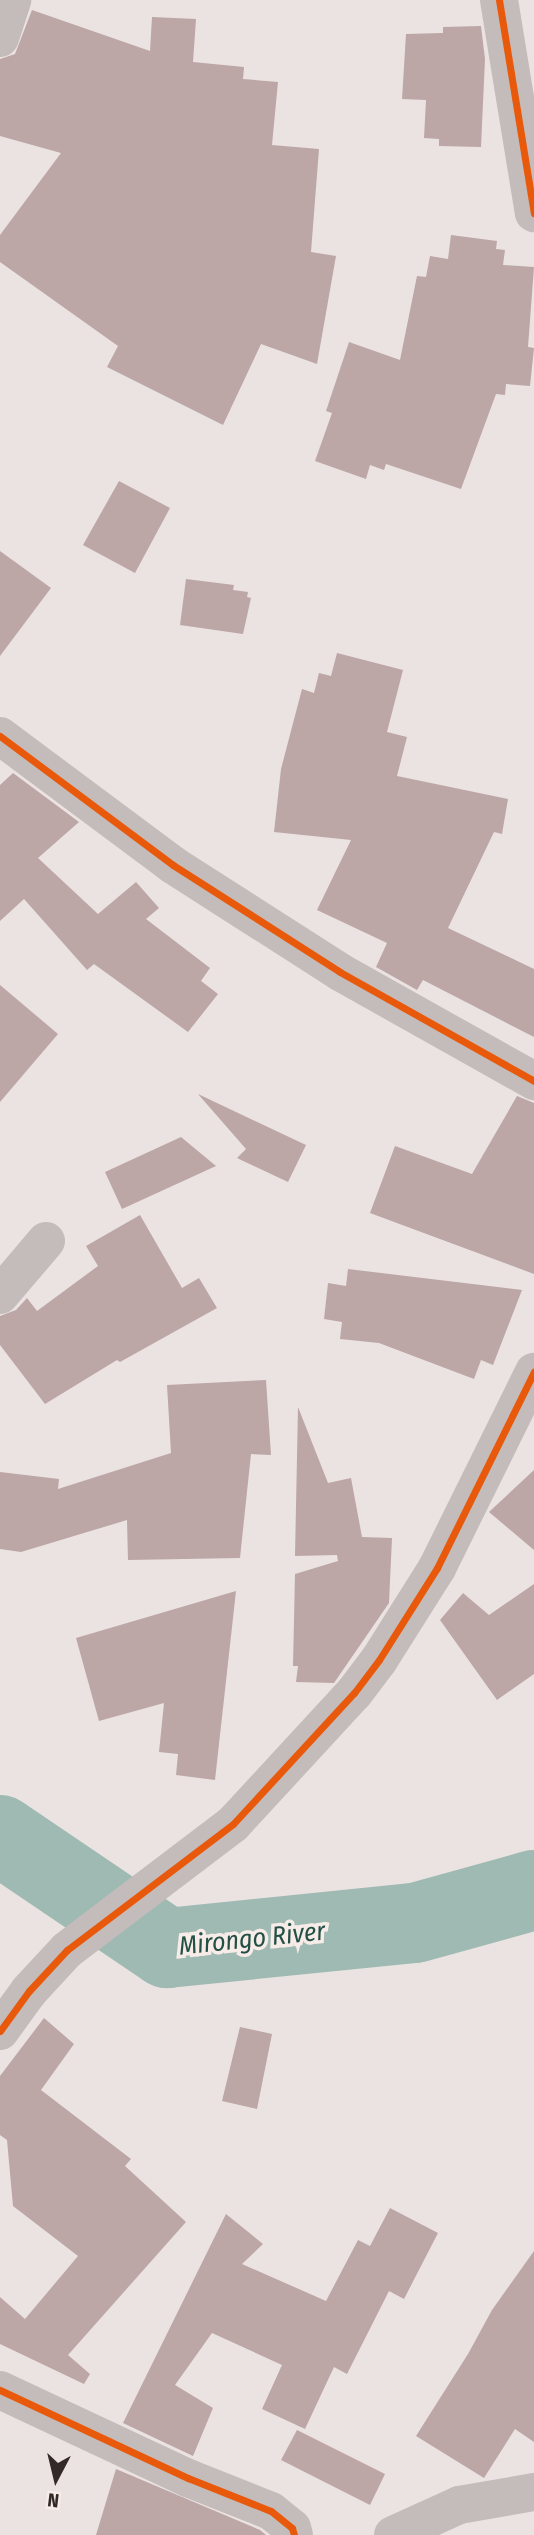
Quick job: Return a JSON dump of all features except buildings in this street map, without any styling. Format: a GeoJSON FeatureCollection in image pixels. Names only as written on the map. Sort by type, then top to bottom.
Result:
{"type":"FeatureCollection","features":[{"type":"Feature","properties":{"kind":"street"},"geometry":{"type":"LineString","coordinates":[[0,38],[12,0]]}},
{"type":"Feature","properties":{"kind":"street"},"geometry":{"type":"LineString","coordinates":[[499,0],[534,213]]}},
{"type":"Feature","properties":{"kind":"street"},"geometry":{"type":"LineString","coordinates":[[0,736],[173,865],[340,972],[534,1081]]}},
{"type":"Feature","properties":{"kind":"street"},"geometry":{"type":"LineString","coordinates":[[0,1295],[46,1241]]}},
{"type":"Feature","properties":{"kind":"street"},"geometry":{"type":"LineString","coordinates":[[0,2031],[29,1991],[67,1950],[233,1824],[354,1693],[379,1660],[437,1568],[534,1372]]}},
{"type":"Feature","properties":{"kind":"street"},"geometry":{"type":"LineString","coordinates":[[0,2389],[188,2477],[271,2511],[292,2528],[294,2535]]}},
{"type":"Feature","properties":{"kind":"street"},"geometry":{"type":"LineString","coordinates":[[394,2535],[459,2505],[534,2492]]}},
{"type":"Feature","properties":{"kind":"waterway","name":"Mirongo River"},"geometry":{"type":"LineString","coordinates":[[0,1835],[167,1948],[415,1923],[534,1890]]}},
{"type":"Feature","properties":{"kind":"cycle path"},"geometry":{"type":"LineString","coordinates":[[499,0],[534,213]]}},
{"type":"Feature","properties":{"kind":"cycle path"},"geometry":{"type":"LineString","coordinates":[[0,736],[173,865],[340,972],[534,1081]]}},
{"type":"Feature","properties":{"kind":"cycle path"},"geometry":{"type":"LineString","coordinates":[[0,2031],[29,1991],[67,1950],[233,1824],[354,1693],[379,1660],[437,1568],[534,1372]]}},
{"type":"Feature","properties":{"kind":"cycle path"},"geometry":{"type":"LineString","coordinates":[[0,2390],[188,2478],[271,2511],[292,2528],[294,2535]]}}]}
